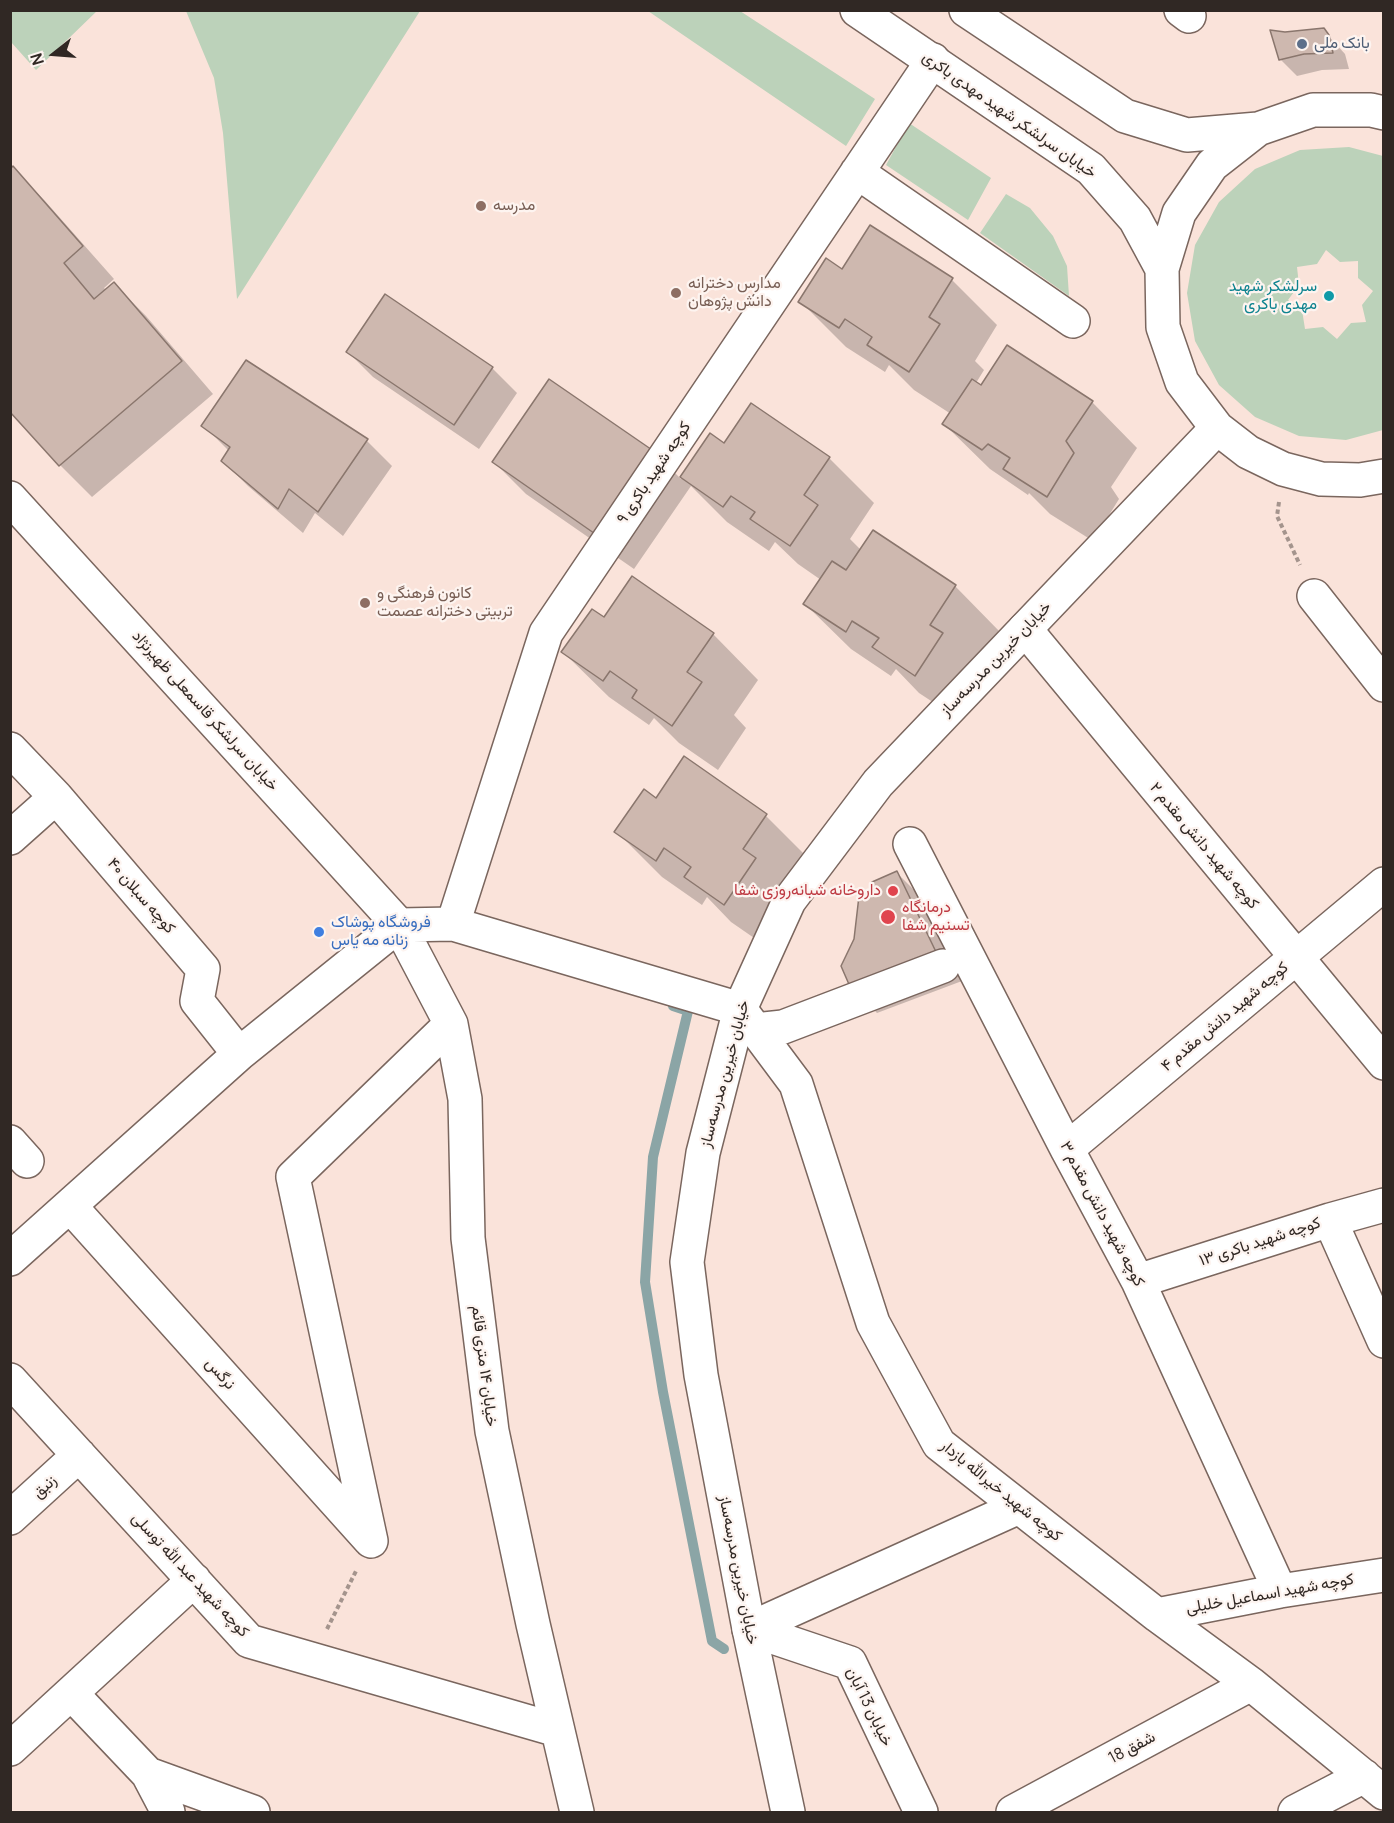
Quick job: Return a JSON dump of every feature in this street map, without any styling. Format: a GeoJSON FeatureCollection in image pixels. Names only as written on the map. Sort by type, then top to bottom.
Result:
{"type":"FeatureCollection","features":[{"type":"Feature","properties":{"kind":"street","name":"خیابان سرلشکر شهید مهدی باکری"},"geometry":{"type":"LineString","coordinates":[[857,10],[1091,169],[1135,219],[1162,269]]}},
{"type":"Feature","properties":{"kind":"street"},"geometry":{"type":"LineString","coordinates":[[966,10],[1125,116],[1187,135],[1258,129],[1313,110],[1371,110],[1383,113]]}},
{"type":"Feature","properties":{"kind":"street","name":"کوچه شهید باکری ۹"},"geometry":{"type":"LineString","coordinates":[[453,924],[546,633],[933,60]]}},
{"type":"Feature","properties":{"kind":"street"},"geometry":{"type":"LineString","coordinates":[[1258,129],[1212,165],[1192,194],[1179,213],[1162,269],[1163,327],[1182,382],[1218,428],[1248,452],[1283,469],[1321,479],[1360,480],[1383,476]]}},
{"type":"Feature","properties":{"kind":"street"},"geometry":{"type":"LineString","coordinates":[[857,172],[1073,321]]}},
{"type":"Feature","properties":{"kind":"street","name":"خیابان خیرین مدرسه‌ساز"},"geometry":{"type":"LineString","coordinates":[[788,1812],[749,1629],[701,1375],[687,1262],[703,1153],[789,901],[878,783],[1218,428]]}},
{"type":"Feature","properties":{"kind":"street","name":"خیابان سرلشکر قاسمعلی ظهیرنژاد"},"geometry":{"type":"LineString","coordinates":[[10,498],[399,925]]}},
{"type":"Feature","properties":{"kind":"street"},"geometry":{"type":"LineString","coordinates":[[1314,596],[1383,685]]}},
{"type":"Feature","properties":{"kind":"street","name":"کوچه شهید دانش مقدم ۲"},"geometry":{"type":"LineString","coordinates":[[1025,629],[1383,1063]]}},
{"type":"Feature","properties":{"kind":"street","name":"کوچه سبلان ۴۰"},"geometry":{"type":"LineString","coordinates":[[10,749],[56,797],[203,969],[197,1001],[239,1054]]}},
{"type":"Feature","properties":{"kind":"street"},"geometry":{"type":"LineString","coordinates":[[10,838],[56,797]]}},
{"type":"Feature","properties":{"kind":"street","name":"کوچه شهید دانش مقدم ۳"},"geometry":{"type":"LineString","coordinates":[[910,844],[1067,1149],[1138,1281],[1280,1591]]}},
{"type":"Feature","properties":{"kind":"street","name":"کوچه شهید دانش مقدم ۴"},"geometry":{"type":"LineString","coordinates":[[1067,1149],[1383,884]]}},
{"type":"Feature","properties":{"kind":"street"},"geometry":{"type":"LineString","coordinates":[[10,1259],[239,1054],[399,925],[453,924],[748,1019],[783,1028],[943,966]]}},
{"type":"Feature","properties":{"kind":"street","name":"خیابان ۱۴ متری قائم"},"geometry":{"type":"LineString","coordinates":[[399,925],[451,1024],[465,1099],[468,1238],[492,1431],[577,1812]]}},
{"type":"Feature","properties":{"kind":"street","name":"کوچه شهید خیرالله بازدار"},"geometry":{"type":"LineString","coordinates":[[748,1019],[796,1084],[873,1323],[939,1444],[1157,1615],[1251,1684],[1374,1784]]}},
{"type":"Feature","properties":{"kind":"street"},"geometry":{"type":"LineString","coordinates":[[371,1541],[293,1177],[451,1024]]}},
{"type":"Feature","properties":{"kind":"street","name":"کوچه شهید باکری ۱۳"},"geometry":{"type":"LineString","coordinates":[[1138,1281],[1383,1205]]}},
{"type":"Feature","properties":{"kind":"street","name":"نرگس"},"geometry":{"type":"LineString","coordinates":[[70,1206],[371,1541]]}},
{"type":"Feature","properties":{"kind":"street"},"geometry":{"type":"LineString","coordinates":[[1330,1220],[1383,1341]]}},
{"type":"Feature","properties":{"kind":"street","name":"کوچه شهید عبد الله توسلی"},"geometry":{"type":"LineString","coordinates":[[10,1380],[249,1641],[557,1730]]}},
{"type":"Feature","properties":{"kind":"street","name":"زنبق"},"geometry":{"type":"LineString","coordinates":[[10,1518],[79,1455]]}},
{"type":"Feature","properties":{"kind":"street"},"geometry":{"type":"LineString","coordinates":[[749,1629],[1019,1507]]}},
{"type":"Feature","properties":{"kind":"street","name":"کوچه شهید اسماعیل خلیلی"},"geometry":{"type":"LineString","coordinates":[[1157,1615],[1280,1591],[1383,1575]]}},
{"type":"Feature","properties":{"kind":"street"},"geometry":{"type":"LineString","coordinates":[[10,1749],[194,1581]]}},
{"type":"Feature","properties":{"kind":"street","name":"خیابان 13 آبان"},"geometry":{"type":"LineString","coordinates":[[749,1629],[850,1663],[921,1812]]}},
{"type":"Feature","properties":{"kind":"street","name":"شفق 18"},"geometry":{"type":"LineString","coordinates":[[1013,1812],[1251,1684]]}},
{"type":"Feature","properties":{"kind":"street"},"geometry":{"type":"LineString","coordinates":[[71,1693],[148,1774],[168,1812]]}},
{"type":"Feature","properties":{"kind":"street"},"geometry":{"type":"LineString","coordinates":[[148,1774],[253,1812]]}},
{"type":"Feature","properties":{"kind":"street"},"geometry":{"type":"LineString","coordinates":[[1294,1812],[1374,1784]]}},
{"type":"Feature","properties":{"kind":"path"},"geometry":{"type":"LineString","coordinates":[[1283,469],[1277,516],[1314,596]]}},
{"type":"Feature","properties":{"kind":"path"},"geometry":{"type":"LineString","coordinates":[[312,1659],[371,1541]]}},
{"type":"Feature","properties":{"kind":"green space"},"geometry":{"type":"Polygon","coordinates":[[[11,10],[97,11],[36,70],[11,42],[11,10]]]}},
{"type":"Feature","properties":{"kind":"green space"},"geometry":{"type":"Polygon","coordinates":[[[186,11],[420,11],[237,299],[223,133],[214,78],[186,11]]]}},
{"type":"Feature","properties":{"kind":"green space"},"geometry":{"type":"Polygon","coordinates":[[[648,11],[740,11],[875,99],[846,146],[648,11]]]}},
{"type":"Feature","properties":{"kind":"green space"},"geometry":{"type":"Polygon","coordinates":[[[909,123],[991,178],[968,220],[886,165],[909,123]]]}},
{"type":"Feature","properties":{"kind":"green space"},"geometry":{"type":"Polygon","coordinates":[[[1349,147],[1383,156],[1383,430],[1346,440],[1299,436],[1255,417],[1219,385],[1195,341],[1187,293],[1195,245],[1219,202],[1255,169],[1300,150],[1349,147]],[[1326,250],[1317,264],[1297,267],[1299,285],[1288,300],[1302,310],[1305,329],[1323,327],[1337,339],[1351,323],[1366,322],[1362,305],[1373,291],[1358,278],[1358,261],[1340,262],[1326,250]]]}},
{"type":"Feature","properties":{"kind":"green space"},"geometry":{"type":"Polygon","coordinates":[[[1006,194],[1030,208],[1053,236],[1067,266],[1069,296],[980,233],[1006,194]]]}},
{"type":"Feature","properties":{"kind":"building","name":"بانک ملی"},"geometry":{"type":"Polygon","coordinates":[[[1324,28],[1329,35],[1333,53],[1304,54],[1279,60],[1270,30],[1285,32],[1324,28]]]}},
{"type":"Feature","properties":{"kind":"building"},"geometry":{"type":"Polygon","coordinates":[[[13,166],[83,246],[64,263],[94,299],[114,282],[182,361],[59,466],[10,412],[10,169],[13,166]]]}},
{"type":"Feature","properties":{"kind":"building"},"geometry":{"type":"Polygon","coordinates":[[[870,225],[953,278],[929,317],[940,324],[909,372],[867,345],[872,337],[845,319],[839,328],[798,302],[826,258],[842,269],[870,225]]]}},
{"type":"Feature","properties":{"kind":"building"},"geometry":{"type":"Polygon","coordinates":[[[385,294],[493,367],[454,425],[346,352],[385,294]]]}},
{"type":"Feature","properties":{"kind":"building"},"geometry":{"type":"Polygon","coordinates":[[[1007,345],[1093,401],[1066,441],[1074,453],[1047,497],[1003,469],[1010,458],[988,444],[982,450],[942,424],[972,379],[981,385],[1007,345]]]}},
{"type":"Feature","properties":{"kind":"building"},"geometry":{"type":"Polygon","coordinates":[[[246,360],[368,439],[318,512],[289,489],[278,509],[221,461],[230,447],[201,426],[246,360]]]}},
{"type":"Feature","properties":{"kind":"building"},"geometry":{"type":"Polygon","coordinates":[[[549,379],[658,454],[601,538],[492,462],[549,379]]]}},
{"type":"Feature","properties":{"kind":"building"},"geometry":{"type":"Polygon","coordinates":[[[751,403],[830,457],[804,495],[818,505],[790,546],[750,519],[755,512],[731,496],[723,507],[680,477],[710,433],[724,443],[751,403]]]}},
{"type":"Feature","properties":{"kind":"building"},"geometry":{"type":"Polygon","coordinates":[[[873,530],[956,585],[930,625],[943,633],[915,676],[872,647],[879,638],[852,621],[846,632],[803,604],[832,561],[846,570],[873,530]]]}},
{"type":"Feature","properties":{"kind":"building"},"geometry":{"type":"Polygon","coordinates":[[[632,576],[714,633],[687,672],[702,682],[672,726],[632,698],[637,690],[610,671],[603,681],[561,652],[592,609],[604,617],[632,576]]]}},
{"type":"Feature","properties":{"kind":"building"},"geometry":{"type":"Polygon","coordinates":[[[684,756],[767,814],[743,849],[756,858],[724,905],[684,877],[691,867],[664,848],[656,861],[614,832],[644,789],[656,798],[684,756]]]}},
{"type":"Feature","properties":{"kind":"building","name":"درمانگاه تسنیم شفا"},"geometry":{"type":"Polygon","coordinates":[[[897,871],[938,956],[851,989],[841,966],[854,939],[859,896],[874,890],[872,882],[897,871]]]}},
{"type":"Feature","properties":{"kind":"waterway"},"geometry":{"type":"LineString","coordinates":[[673,1006],[688,1011],[653,1157],[645,1282],[663,1392],[712,1641],[724,1649]]}},
{"type":"Feature","properties":{"kind":"place","name":"بانک ملی"},"geometry":{"type":"Point","coordinates":[1302,44]}},
{"type":"Feature","properties":{"kind":"place","name":"مدرسه"},"geometry":{"type":"Point","coordinates":[481,206]}},
{"type":"Feature","properties":{"kind":"place","name":"مدارس دخترانه دانش پژوهان"},"geometry":{"type":"Point","coordinates":[676,293]}},
{"type":"Feature","properties":{"kind":"place","name":"سرلشکر شهید مهدی باکری"},"geometry":{"type":"Point","coordinates":[1329,296]}},
{"type":"Feature","properties":{"kind":"place","name":"کانون فرهنگی و تربیتی دخترانه عصمت"},"geometry":{"type":"Point","coordinates":[365,603]}},
{"type":"Feature","properties":{"kind":"place","name":"داروخانه شبانه‌روزی شفا"},"geometry":{"type":"Point","coordinates":[893,891]}},
{"type":"Feature","properties":{"kind":"place","name":"درمانگاه تسنیم شفا"},"geometry":{"type":"Point","coordinates":[888,917]}},
{"type":"Feature","properties":{"kind":"place","name":"فروشگاه پوشاک زنانه مه یاس"},"geometry":{"type":"Point","coordinates":[319,932]}}]}
